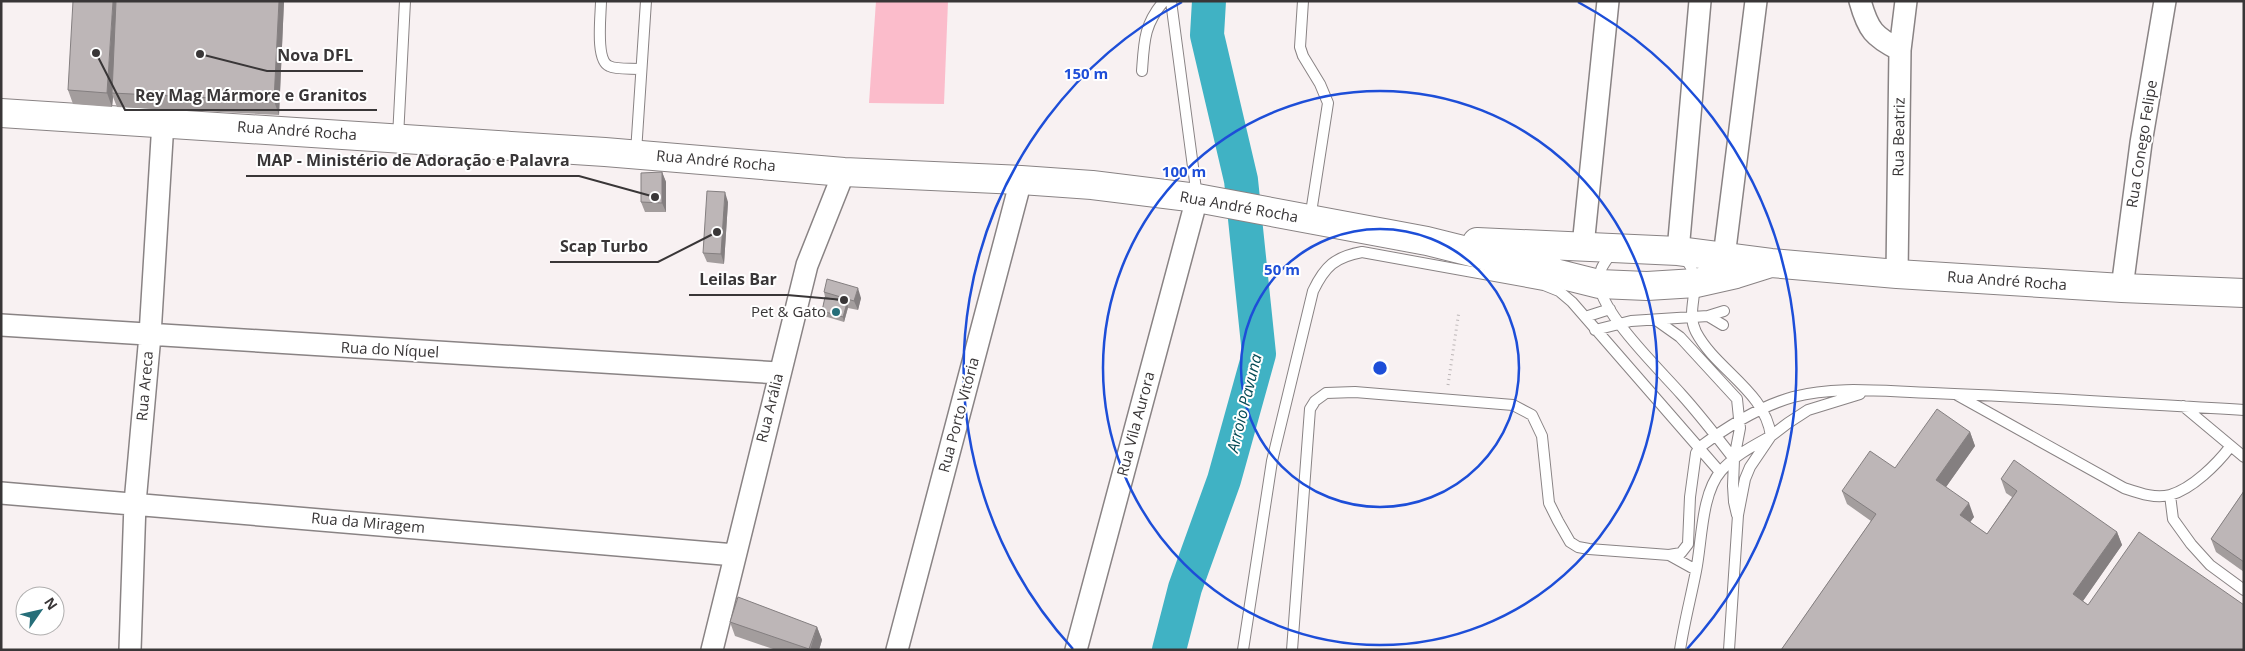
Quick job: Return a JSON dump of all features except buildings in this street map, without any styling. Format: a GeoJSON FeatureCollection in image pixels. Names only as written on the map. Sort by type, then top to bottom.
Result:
{"type":"FeatureCollection","features":[{"type":"Feature","properties":{"kind":"main road","name":"Rua André Rocha"},"geometry":{"type":"LineString","coordinates":[[1,113],[398,138],[844,172],[1092,185],[1201,198],[1427,241],[1599,284],[1647,286],[1696,283],[1771,264]]}},
{"type":"Feature","properties":{"kind":"main road","name":"Rua André Rocha"},"geometry":{"type":"LineString","coordinates":[[1427,241],[1616,247],[1678,251],[1771,264],[1897,274],[2122,288],[2244,293]]}},
{"type":"Feature","properties":{"kind":"street"},"geometry":{"type":"LineString","coordinates":[[1583,246],[1608,1]]}},
{"type":"Feature","properties":{"kind":"street"},"geometry":{"type":"LineString","coordinates":[[1678,251],[1700,1]]}},
{"type":"Feature","properties":{"kind":"street"},"geometry":{"type":"LineString","coordinates":[[1724,258],[1756,1]]}},
{"type":"Feature","properties":{"kind":"street"},"geometry":{"type":"LineString","coordinates":[[1860,1],[1871,30],[1880,40],[1900,50]]}},
{"type":"Feature","properties":{"kind":"street","name":"Rua Beatriz"},"geometry":{"type":"LineString","coordinates":[[1897,274],[1900,50],[1906,1]]}},
{"type":"Feature","properties":{"kind":"street","name":"Rua Conego Felipe"},"geometry":{"type":"LineString","coordinates":[[2122,288],[2141,143],[2165,1]]}},
{"type":"Feature","properties":{"kind":"street","name":"Rua Areca"},"geometry":{"type":"LineString","coordinates":[[130,650],[135,503],[150,335],[162,122]]}},
{"type":"Feature","properties":{"kind":"street","name":"Rua Arália"},"geometry":{"type":"LineString","coordinates":[[712,650],[807,265],[844,172]]}},
{"type":"Feature","properties":{"kind":"street","name":"Rua Porto Vitória"},"geometry":{"type":"LineString","coordinates":[[897,650],[1021,180]]}},
{"type":"Feature","properties":{"kind":"street","name":"Rua Vila Aurora"},"geometry":{"type":"LineString","coordinates":[[1076,650],[1201,198]]}},
{"type":"Feature","properties":{"kind":"street","name":"Rua do Níquel"},"geometry":{"type":"LineString","coordinates":[[1,325],[779,374]]}},
{"type":"Feature","properties":{"kind":"street","name":"Rua da Miragem"},"geometry":{"type":"LineString","coordinates":[[1,493],[735,554]]}},
{"type":"Feature","properties":{"kind":"lane"},"geometry":{"type":"LineString","coordinates":[[398,138],[405,1]]}},
{"type":"Feature","properties":{"kind":"lane"},"geometry":{"type":"LineString","coordinates":[[601,1],[600,54],[603,62],[610,67],[641,69]]}},
{"type":"Feature","properties":{"kind":"lane"},"geometry":{"type":"LineString","coordinates":[[636,155],[646,1]]}},
{"type":"Feature","properties":{"kind":"lane"},"geometry":{"type":"LineString","coordinates":[[1142,71],[1146,30],[1150,19],[1164,1]]}},
{"type":"Feature","properties":{"kind":"lane"},"geometry":{"type":"LineString","coordinates":[[1171,1],[1201,198]]}},
{"type":"Feature","properties":{"kind":"lane"},"geometry":{"type":"LineString","coordinates":[[1303,1],[1300,47],[1302,56],[1320,84],[1328,103],[1310,220]]}},
{"type":"Feature","properties":{"kind":"lane"},"geometry":{"type":"LineString","coordinates":[[1616,247],[1599,274],[1602,295],[1632,339],[1716,435],[1734,459]]}},
{"type":"Feature","properties":{"kind":"lane"},"geometry":{"type":"LineString","coordinates":[[1678,251],[1689,263],[1696,283],[1692,315],[1695,331],[1706,347],[1762,408],[1770,425],[1771,436],[1750,467],[1745,480],[1738,515],[1729,650]]}},
{"type":"Feature","properties":{"kind":"lane"},"geometry":{"type":"LineString","coordinates":[[1242,650],[1272,460],[1314,291],[1321,274],[1332,263],[1343,256],[1362,252],[1544,285],[1560,291],[1700,447],[1720,472]]}},
{"type":"Feature","properties":{"kind":"lane"},"geometry":{"type":"LineString","coordinates":[[1585,317],[1610,309]]}},
{"type":"Feature","properties":{"kind":"lane"},"geometry":{"type":"LineString","coordinates":[[1595,330],[1631,321],[1692,315],[1708,316],[1724,311]]}},
{"type":"Feature","properties":{"kind":"lane"},"geometry":{"type":"LineString","coordinates":[[1708,316],[1723,325]]}},
{"type":"Feature","properties":{"kind":"lane"},"geometry":{"type":"LineString","coordinates":[[1656,320],[1680,336],[1735,396],[1740,420],[1739,438],[1734,459],[1734,502],[1738,515]]}},
{"type":"Feature","properties":{"kind":"lane"},"geometry":{"type":"LineString","coordinates":[[1292,650],[1310,409],[1315,401],[1326,393],[1373,393],[1513,405],[1532,415],[1542,436],[1549,503],[1570,542],[1578,547],[1589,549],[1668,555],[1681,553],[1688,544],[1690,497],[1696,453],[1700,447],[1716,435],[1762,408],[1794,397],[1834,390],[1873,391],[2244,410]]}},
{"type":"Feature","properties":{"kind":"lane"},"geometry":{"type":"LineString","coordinates":[[1680,650],[1708,499],[1720,472],[1734,459],[1808,410],[1873,391]]}},
{"type":"Feature","properties":{"kind":"lane"},"geometry":{"type":"LineString","coordinates":[[1954,394],[2124,488],[2149,496],[2170,495],[2194,482],[2212,468],[2230,447]]}},
{"type":"Feature","properties":{"kind":"lane"},"geometry":{"type":"LineString","coordinates":[[2184,406],[2244,457]]}},
{"type":"Feature","properties":{"kind":"lane"},"geometry":{"type":"LineString","coordinates":[[2170,495],[2173,518],[2190,544],[2210,565],[2244,590]]}},
{"type":"Feature","properties":{"kind":"lane"},"geometry":{"type":"LineString","coordinates":[[1668,555],[1696,570]]}},
{"type":"Feature","properties":{"kind":"path"},"geometry":{"type":"LineString","coordinates":[[1446,398],[1459,311]]}},
{"type":"Feature","properties":{"kind":"shaded area"},"geometry":{"type":"Polygon","coordinates":[[[876,1],[948,1],[944,104],[869,103],[876,1]]]}},
{"type":"Feature","properties":{"kind":"waterway","name":"Arroio Pavuna"},"geometry":{"type":"LineString","coordinates":[[1169,650],[1185,588],[1224,480],[1259,354],[1241,180],[1207,35],[1209,1]]}},
{"type":"Feature","properties":{"kind":"place","name":"Rey Mag Mármore e Granitos"},"geometry":{"type":"Point","coordinates":[96,53]}},
{"type":"Feature","properties":{"kind":"place","name":"Nova DFL"},"geometry":{"type":"Point","coordinates":[200,54]}},
{"type":"Feature","properties":{"kind":"place","name":"MAP - Ministério de Adoração e Palavra"},"geometry":{"type":"Point","coordinates":[655,197]}},
{"type":"Feature","properties":{"kind":"place","name":"Scap Turbo"},"geometry":{"type":"Point","coordinates":[717,232]}},
{"type":"Feature","properties":{"kind":"place","name":"Leilas Bar"},"geometry":{"type":"Point","coordinates":[844,300]}},
{"type":"Feature","properties":{"kind":"place","name":"Pet & Gato"},"geometry":{"type":"Point","coordinates":[836,312]}}]}
